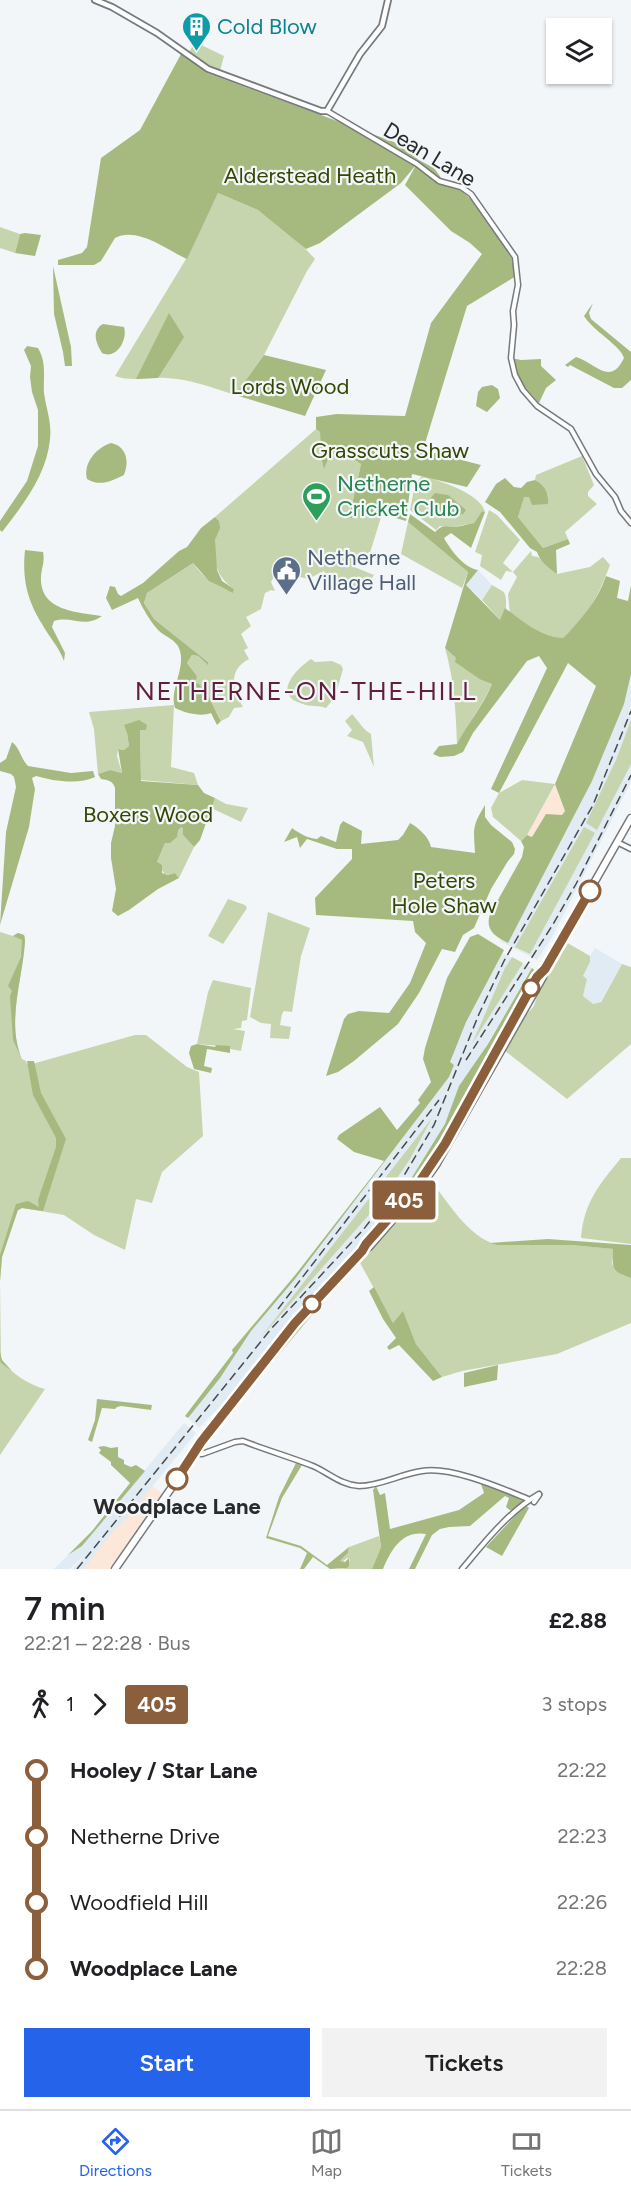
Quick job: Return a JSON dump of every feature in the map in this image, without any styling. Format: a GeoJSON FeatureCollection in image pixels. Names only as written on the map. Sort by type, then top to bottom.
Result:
{"type":"FeatureCollection","features":[{"type":"Feature","properties":{"kind":"highway"},"geometry":{"type":"LineString","coordinates":[[115,1569],[222,1415],[295,1323],[362,1251],[414,1190],[445,1144],[537,977],[545,969],[599,874],[607,866],[630,820]]}},
{"type":"Feature","properties":{"kind":"main road","name":"Dean Lane"},"geometry":{"type":"LineString","coordinates":[[95,0],[112,7],[157,33],[208,69],[321,111],[327,111]]}},
{"type":"Feature","properties":{"kind":"main road"},"geometry":{"type":"LineString","coordinates":[[327,111],[360,54],[382,26],[388,0]]}},
{"type":"Feature","properties":{"kind":"street","name":"Dean Lane"},"geometry":{"type":"LineString","coordinates":[[327,111],[417,164],[439,181],[461,187],[471,194],[515,257],[518,285],[513,311],[511,358],[515,375],[523,390],[537,405],[571,429],[596,474],[615,497],[621,511],[631,523]]}},
{"type":"Feature","properties":{"kind":"street"},"geometry":{"type":"LineString","coordinates":[[619,843],[631,849]]}},
{"type":"Feature","properties":{"kind":"street"},"geometry":{"type":"LineString","coordinates":[[197,1451],[202,1454],[243,1441],[317,1468],[347,1484],[360,1486],[377,1484],[426,1470],[468,1477],[528,1499]]}},
{"type":"Feature","properties":{"kind":"street"},"geometry":{"type":"LineString","coordinates":[[462,1569],[497,1528],[528,1499],[539,1494],[534,1502]]}},
{"type":"Feature","properties":{"kind":"shaded area"},"geometry":{"type":"Polygon","coordinates":[[[478,570],[492,585],[482,600],[466,585],[478,570]]]}},
{"type":"Feature","properties":{"kind":"shaded area"},"geometry":{"type":"Polygon","coordinates":[[[631,663],[631,782],[551,939],[537,960],[500,941],[577,802],[631,663]]]}},
{"type":"Feature","properties":{"kind":"shaded area"},"geometry":{"type":"Polygon","coordinates":[[[555,784],[565,811],[562,815],[546,815],[532,837],[527,835],[555,784]]]}},
{"type":"Feature","properties":{"kind":"shaded area"},"geometry":{"type":"Polygon","coordinates":[[[595,948],[622,964],[600,1002],[593,1004],[583,996],[587,979],[583,976],[595,948]]]}},
{"type":"Feature","properties":{"kind":"shaded area"},"geometry":{"type":"Polygon","coordinates":[[[496,950],[532,968],[462,1087],[446,1126],[413,1182],[388,1212],[390,1215],[311,1297],[245,1380],[199,1428],[188,1418],[251,1331],[400,1142],[441,1076],[496,950]]]}},
{"type":"Feature","properties":{"kind":"shaded area"},"geometry":{"type":"Polygon","coordinates":[[[184,1423],[196,1433],[119,1527],[117,1526],[84,1569],[73,1569],[87,1553],[70,1569],[54,1569],[68,1555],[82,1546],[184,1423]]]}},
{"type":"Feature","properties":{"kind":"shaded area"},"geometry":{"type":"Polygon","coordinates":[[[152,1486],[163,1494],[116,1561],[109,1569],[84,1569],[117,1525],[119,1526],[152,1486]]]}},
{"type":"Feature","properties":{"kind":"green space"},"geometry":{"type":"Polygon","coordinates":[[[195,42],[224,56],[220,71],[217,72],[188,54],[195,42]]]}},
{"type":"Feature","properties":{"kind":"green space","name":"Alderstead Heath"},"geometry":{"type":"Polygon","coordinates":[[[185,53],[207,73],[394,142],[434,168],[447,186],[460,189],[479,207],[512,259],[516,276],[467,306],[423,450],[481,465],[467,487],[412,474],[406,521],[382,514],[349,518],[361,464],[343,452],[329,457],[324,469],[320,432],[316,429],[316,417],[337,414],[405,416],[431,323],[482,254],[451,231],[405,185],[416,165],[401,183],[320,243],[306,249],[258,210],[218,193],[187,259],[142,237],[124,235],[115,238],[101,261],[94,265],[58,265],[58,260],[82,253],[87,247],[101,158],[140,130],[181,54],[185,53]]]}},
{"type":"Feature","properties":{"kind":"green space"},"geometry":{"type":"Polygon","coordinates":[[[218,193],[258,210],[296,239],[315,259],[264,355],[235,395],[184,380],[128,379],[115,376],[186,259],[218,193]]]}},
{"type":"Feature","properties":{"kind":"green space"},"geometry":{"type":"Polygon","coordinates":[[[0,227],[20,234],[15,253],[0,248],[0,227]]]}},
{"type":"Feature","properties":{"kind":"green space"},"geometry":{"type":"Polygon","coordinates":[[[20,234],[41,235],[35,256],[15,253],[20,234]]]}},
{"type":"Feature","properties":{"kind":"green space"},"geometry":{"type":"Polygon","coordinates":[[[53,266],[71,347],[72,366],[65,366],[54,314],[53,266]]]}},
{"type":"Feature","properties":{"kind":"green space"},"geometry":{"type":"Polygon","coordinates":[[[593,303],[589,313],[591,319],[631,352],[631,380],[622,388],[614,388],[570,365],[568,367],[565,365],[576,357],[608,372],[619,367],[624,358],[622,353],[584,316],[593,303]]]}},
{"type":"Feature","properties":{"kind":"green space"},"geometry":{"type":"Polygon","coordinates":[[[169,313],[184,337],[158,378],[136,379],[169,313]]]}},
{"type":"Feature","properties":{"kind":"green space"},"geometry":{"type":"Polygon","coordinates":[[[103,324],[124,327],[124,338],[120,348],[112,354],[102,353],[97,341],[97,330],[103,324]]]}},
{"type":"Feature","properties":{"kind":"green space"},"geometry":{"type":"Polygon","coordinates":[[[27,346],[38,348],[43,359],[44,393],[50,421],[50,439],[39,477],[26,500],[2,532],[0,521],[27,481],[38,446],[38,410],[32,392],[31,366],[24,350],[27,346]]]}},
{"type":"Feature","properties":{"kind":"green space","name":"Lords Wood"},"geometry":{"type":"Polygon","coordinates":[[[264,355],[326,370],[305,416],[235,395],[264,355]]]}},
{"type":"Feature","properties":{"kind":"green space"},"geometry":{"type":"Polygon","coordinates":[[[511,358],[541,359],[541,366],[556,380],[546,388],[539,403],[517,378],[511,358]]]}},
{"type":"Feature","properties":{"kind":"green space"},"geometry":{"type":"Polygon","coordinates":[[[492,385],[498,389],[500,398],[487,412],[476,406],[478,392],[482,387],[492,385]]]}},
{"type":"Feature","properties":{"kind":"green space"},"geometry":{"type":"Polygon","coordinates":[[[316,429],[320,432],[324,468],[329,457],[343,452],[361,464],[349,517],[382,514],[369,556],[353,563],[352,566],[374,575],[367,585],[362,583],[347,592],[340,579],[331,584],[324,571],[308,579],[293,575],[290,582],[284,575],[274,576],[271,582],[275,591],[265,593],[261,609],[246,617],[251,626],[241,634],[248,648],[244,650],[249,659],[237,669],[234,681],[243,707],[234,708],[229,717],[221,721],[211,701],[196,682],[197,676],[187,663],[192,655],[198,656],[207,664],[208,662],[154,619],[144,603],[147,593],[193,563],[210,581],[233,592],[234,589],[223,579],[215,562],[215,541],[219,521],[215,517],[316,429]]]}},
{"type":"Feature","properties":{"kind":"green space"},"geometry":{"type":"Polygon","coordinates":[[[111,443],[120,447],[125,455],[127,465],[124,475],[101,483],[87,479],[87,467],[92,457],[100,448],[111,443]]]}},
{"type":"Feature","properties":{"kind":"green space"},"geometry":{"type":"Polygon","coordinates":[[[582,456],[594,485],[588,492],[588,496],[597,504],[565,532],[568,539],[543,548],[518,517],[523,497],[548,504],[547,493],[544,487],[535,480],[536,475],[582,456]]]}},
{"type":"Feature","properties":{"kind":"green space"},"geometry":{"type":"Polygon","coordinates":[[[422,476],[448,484],[468,494],[482,505],[485,512],[482,511],[474,523],[453,527],[440,526],[436,530],[410,510],[415,484],[422,476]]]}},
{"type":"Feature","properties":{"kind":"green space"},"geometry":{"type":"Polygon","coordinates":[[[505,478],[514,487],[521,488],[527,482],[535,480],[546,490],[548,504],[532,505],[529,497],[524,497],[518,517],[543,548],[568,539],[570,544],[556,550],[557,574],[543,562],[537,552],[530,548],[500,512],[485,502],[496,484],[505,478]]]}},
{"type":"Feature","properties":{"kind":"green space"},"geometry":{"type":"Polygon","coordinates":[[[435,493],[448,495],[466,510],[463,514],[458,515],[440,510],[429,500],[435,493]]]}},
{"type":"Feature","properties":{"kind":"green space"},"geometry":{"type":"Polygon","coordinates":[[[489,510],[497,515],[520,540],[503,563],[513,572],[506,571],[501,580],[480,566],[482,555],[475,552],[489,510]]]}},
{"type":"Feature","properties":{"kind":"green space"},"geometry":{"type":"Polygon","coordinates":[[[482,511],[485,512],[471,548],[451,533],[444,538],[463,562],[478,570],[466,585],[500,620],[505,608],[539,631],[563,638],[588,609],[606,576],[620,581],[617,598],[628,601],[631,585],[631,674],[624,704],[592,781],[508,943],[492,932],[489,924],[490,914],[522,857],[524,847],[521,841],[527,835],[532,837],[546,814],[562,815],[565,811],[555,784],[596,686],[568,663],[499,793],[491,789],[547,668],[539,656],[527,661],[473,733],[463,752],[454,756],[440,757],[433,754],[439,746],[457,744],[492,684],[481,680],[455,662],[456,658],[445,648],[468,572],[408,522],[410,514],[435,532],[443,527],[474,523],[482,511]]]}},
{"type":"Feature","properties":{"kind":"green space"},"geometry":{"type":"Polygon","coordinates":[[[215,517],[219,521],[220,528],[215,540],[217,570],[222,581],[234,589],[233,593],[209,581],[193,563],[147,593],[144,603],[154,619],[208,662],[208,665],[198,656],[192,655],[187,663],[197,676],[196,682],[207,695],[221,721],[217,725],[211,713],[193,714],[175,708],[174,693],[181,663],[179,648],[155,626],[138,598],[112,610],[106,598],[110,586],[115,587],[121,596],[143,583],[179,551],[187,547],[201,528],[215,517]]]}},
{"type":"Feature","properties":{"kind":"green space"},"geometry":{"type":"Polygon","coordinates":[[[408,522],[468,572],[462,588],[401,554],[408,522]]]}},
{"type":"Feature","properties":{"kind":"green space"},"geometry":{"type":"Polygon","coordinates":[[[25,550],[43,552],[42,588],[53,603],[71,611],[102,616],[96,620],[84,622],[54,621],[52,627],[65,653],[64,661],[29,597],[24,570],[25,550]]]}},
{"type":"Feature","properties":{"kind":"green space"},"geometry":{"type":"Polygon","coordinates":[[[531,551],[532,556],[538,557],[557,574],[590,567],[603,557],[610,565],[587,613],[563,638],[542,633],[510,614],[508,594],[517,577],[513,572],[531,551]]]}},
{"type":"Feature","properties":{"kind":"green space"},"geometry":{"type":"Polygon","coordinates":[[[492,585],[504,592],[506,599],[501,621],[482,600],[492,585]]]}},
{"type":"Feature","properties":{"kind":"green space"},"geometry":{"type":"Polygon","coordinates":[[[445,648],[481,680],[492,684],[457,745],[454,696],[445,648]]]}},
{"type":"Feature","properties":{"kind":"green space"},"geometry":{"type":"Polygon","coordinates":[[[311,659],[315,662],[332,661],[341,665],[343,669],[335,697],[326,708],[303,704],[289,695],[289,682],[293,675],[311,659]]]}},
{"type":"Feature","properties":{"kind":"green space"},"geometry":{"type":"Polygon","coordinates":[[[174,705],[171,767],[194,773],[198,785],[141,780],[140,730],[147,726],[127,733],[129,746],[124,750],[118,749],[117,756],[122,773],[110,770],[98,774],[94,729],[89,712],[174,705]]]}},
{"type":"Feature","properties":{"kind":"green space"},"geometry":{"type":"Polygon","coordinates":[[[352,714],[371,734],[374,767],[363,742],[347,736],[352,730],[345,721],[352,714]]]}},
{"type":"Feature","properties":{"kind":"green space","name":"Boxers Wood"},"geometry":{"type":"Polygon","coordinates":[[[139,720],[147,725],[146,730],[140,730],[141,781],[198,785],[204,793],[215,798],[200,840],[194,847],[183,835],[181,827],[177,837],[170,843],[165,843],[157,862],[162,865],[162,873],[167,875],[175,873],[179,878],[118,916],[112,911],[116,889],[111,858],[111,843],[115,826],[115,788],[112,782],[101,779],[98,774],[110,770],[122,773],[118,749],[124,750],[129,746],[124,725],[139,720]]]}},
{"type":"Feature","properties":{"kind":"green space"},"geometry":{"type":"Polygon","coordinates":[[[631,720],[631,764],[597,830],[586,823],[616,760],[631,720]]]}},
{"type":"Feature","properties":{"kind":"green space"},"geometry":{"type":"Polygon","coordinates":[[[12,742],[28,766],[71,773],[93,771],[95,777],[74,782],[36,776],[32,778],[35,789],[29,827],[0,925],[6,832],[16,787],[11,774],[0,771],[0,763],[6,759],[12,742]]]}},
{"type":"Feature","properties":{"kind":"green space"},"geometry":{"type":"Polygon","coordinates":[[[522,780],[555,784],[527,835],[521,841],[493,817],[491,808],[499,793],[522,780]]]}},
{"type":"Feature","properties":{"kind":"green space"},"geometry":{"type":"Polygon","coordinates":[[[215,798],[226,804],[248,808],[241,822],[211,808],[215,798]]]}},
{"type":"Feature","properties":{"kind":"green space","name":"Peters Hole Shaw"},"geometry":{"type":"Polygon","coordinates":[[[485,805],[485,817],[512,842],[515,849],[491,889],[474,928],[463,935],[455,952],[442,949],[419,993],[398,1024],[354,1061],[338,1072],[326,1076],[344,1019],[348,1014],[359,1011],[389,1013],[410,983],[426,943],[415,932],[413,921],[316,915],[315,898],[352,859],[352,849],[337,849],[307,839],[300,848],[297,837],[284,842],[292,828],[310,838],[317,839],[321,836],[336,842],[343,821],[362,831],[361,844],[398,840],[410,823],[423,833],[431,847],[475,853],[474,829],[485,805]]]}},
{"type":"Feature","properties":{"kind":"green space"},"geometry":{"type":"Polygon","coordinates":[[[181,827],[183,835],[194,847],[179,878],[175,873],[165,875],[157,862],[165,843],[170,843],[181,827]]]}},
{"type":"Feature","properties":{"kind":"green space"},"geometry":{"type":"Polygon","coordinates":[[[584,827],[595,833],[530,954],[515,947],[584,827]]]}},
{"type":"Feature","properties":{"kind":"green space"},"geometry":{"type":"Polygon","coordinates":[[[228,899],[245,905],[247,908],[223,944],[208,936],[228,899]]]}},
{"type":"Feature","properties":{"kind":"green space"},"geometry":{"type":"Polygon","coordinates":[[[268,912],[310,928],[301,956],[292,1012],[284,1011],[282,1014],[280,1025],[291,1027],[289,1039],[270,1038],[271,1024],[261,1023],[250,1017],[268,912]]]}},
{"type":"Feature","properties":{"kind":"green space"},"geometry":{"type":"Polygon","coordinates":[[[0,932],[13,936],[18,933],[25,937],[15,1014],[17,1044],[22,1059],[27,1064],[32,1064],[135,1035],[146,1035],[187,1067],[199,1072],[203,1136],[162,1172],[152,1203],[136,1199],[125,1250],[94,1235],[64,1215],[22,1208],[17,1211],[2,1257],[0,1281],[0,932]]]}},
{"type":"Feature","properties":{"kind":"green space"},"geometry":{"type":"Polygon","coordinates":[[[18,933],[24,935],[25,941],[15,1015],[17,1045],[22,1059],[13,1040],[10,996],[12,991],[8,986],[21,957],[22,940],[13,936],[18,933]]]}},
{"type":"Feature","properties":{"kind":"green space"},"geometry":{"type":"Polygon","coordinates":[[[478,934],[504,950],[466,1022],[450,1062],[454,1065],[449,1077],[295,1279],[251,1331],[220,1378],[188,1418],[185,1416],[233,1353],[232,1350],[296,1274],[384,1161],[354,1152],[337,1139],[339,1135],[380,1107],[397,1130],[420,1103],[418,1100],[431,1082],[423,1059],[425,1048],[447,978],[470,937],[478,934]]]}},
{"type":"Feature","properties":{"kind":"green space"},"geometry":{"type":"Polygon","coordinates":[[[564,941],[590,956],[590,962],[583,976],[587,979],[583,996],[593,1004],[601,1002],[622,964],[631,967],[631,1044],[567,1099],[505,1051],[526,1015],[534,1006],[538,993],[564,941]]]}},
{"type":"Feature","properties":{"kind":"green space"},"geometry":{"type":"Polygon","coordinates":[[[512,957],[523,963],[472,1044],[505,968],[512,957]]]}},
{"type":"Feature","properties":{"kind":"green space"},"geometry":{"type":"Polygon","coordinates":[[[532,968],[537,972],[444,1142],[416,1183],[413,1182],[396,1203],[445,1124],[459,1086],[488,1044],[532,968]]]}},
{"type":"Feature","properties":{"kind":"green space"},"geometry":{"type":"Polygon","coordinates":[[[213,980],[251,988],[247,1020],[242,1021],[241,1028],[233,1029],[245,1031],[241,1051],[230,1049],[230,1047],[197,1044],[208,992],[213,980]]]}},
{"type":"Feature","properties":{"kind":"green space"},"geometry":{"type":"Polygon","coordinates":[[[197,1044],[215,1047],[216,1045],[230,1046],[230,1053],[207,1049],[204,1066],[212,1068],[211,1073],[194,1069],[189,1053],[191,1046],[197,1044]]]}},
{"type":"Feature","properties":{"kind":"green space"},"geometry":{"type":"Polygon","coordinates":[[[27,1061],[34,1061],[41,1093],[66,1139],[43,1211],[22,1208],[18,1210],[2,1257],[0,1281],[0,1255],[16,1204],[28,1201],[39,1207],[38,1200],[56,1147],[56,1138],[33,1095],[27,1061]]]}},
{"type":"Feature","properties":{"kind":"green space"},"geometry":{"type":"Polygon","coordinates":[[[432,1118],[410,1159],[382,1200],[261,1337],[432,1118]]]}},
{"type":"Feature","properties":{"kind":"green space"},"geometry":{"type":"Polygon","coordinates":[[[621,1158],[631,1158],[631,1244],[581,1238],[589,1204],[599,1186],[621,1158]]]}},
{"type":"Feature","properties":{"kind":"green space"},"geometry":{"type":"Polygon","coordinates":[[[431,1181],[468,1227],[486,1241],[497,1245],[571,1245],[614,1249],[612,1264],[622,1275],[631,1278],[631,1323],[557,1354],[462,1371],[442,1377],[416,1344],[403,1312],[393,1323],[359,1261],[394,1225],[431,1181]]]}},
{"type":"Feature","properties":{"kind":"green space"},"geometry":{"type":"Polygon","coordinates":[[[548,1239],[631,1245],[631,1278],[614,1268],[613,1249],[571,1245],[497,1245],[490,1243],[548,1239]]]}},
{"type":"Feature","properties":{"kind":"green space"},"geometry":{"type":"Polygon","coordinates":[[[0,1281],[1,1360],[21,1378],[45,1389],[0,1455],[0,1281]]]}},
{"type":"Feature","properties":{"kind":"green space"},"geometry":{"type":"Polygon","coordinates":[[[374,1287],[393,1323],[403,1311],[416,1344],[442,1377],[433,1381],[399,1345],[389,1350],[387,1347],[396,1338],[383,1319],[369,1291],[374,1287]]]}},
{"type":"Feature","properties":{"kind":"green space"},"geometry":{"type":"Polygon","coordinates":[[[318,1302],[322,1303],[224,1420],[298,1325],[318,1302]]]}},
{"type":"Feature","properties":{"kind":"green space"},"geometry":{"type":"Polygon","coordinates":[[[0,1352],[2,1360],[12,1371],[1,1363],[0,1352]]]}},
{"type":"Feature","properties":{"kind":"green space"},"geometry":{"type":"Polygon","coordinates":[[[498,1365],[497,1380],[464,1387],[464,1373],[498,1365]]]}},
{"type":"Feature","properties":{"kind":"green space"},"geometry":{"type":"Polygon","coordinates":[[[97,1399],[152,1405],[151,1410],[121,1406],[115,1409],[102,1408],[92,1442],[88,1440],[95,1420],[97,1399]]]}},
{"type":"Feature","properties":{"kind":"green space"},"geometry":{"type":"Polygon","coordinates":[[[98,1447],[118,1447],[118,1457],[124,1460],[124,1464],[131,1467],[136,1465],[145,1471],[82,1546],[68,1555],[92,1531],[130,1483],[111,1465],[111,1462],[99,1453],[101,1450],[98,1447]]]}},
{"type":"Feature","properties":{"kind":"green space"},"geometry":{"type":"Polygon","coordinates":[[[296,1463],[302,1465],[282,1498],[268,1536],[301,1546],[327,1565],[349,1547],[348,1553],[340,1561],[345,1562],[349,1558],[347,1568],[330,1569],[313,1557],[304,1569],[300,1569],[307,1553],[300,1548],[266,1538],[279,1497],[296,1463]]]}},
{"type":"Feature","properties":{"kind":"green space"},"geometry":{"type":"Polygon","coordinates":[[[481,1484],[525,1500],[511,1511],[506,1507],[509,1498],[505,1496],[470,1526],[440,1529],[432,1535],[415,1569],[409,1569],[426,1534],[410,1535],[404,1538],[398,1543],[383,1569],[372,1569],[381,1547],[373,1490],[376,1486],[380,1495],[385,1493],[390,1529],[459,1510],[484,1493],[481,1484]]]}},
{"type":"Feature","properties":{"kind":"green space"},"geometry":{"type":"Polygon","coordinates":[[[525,1505],[529,1508],[502,1556],[486,1547],[525,1505]]]}},
{"type":"Feature","properties":{"kind":"green space"},"geometry":{"type":"Polygon","coordinates":[[[379,1536],[381,1547],[372,1569],[338,1569],[347,1568],[350,1559],[347,1558],[341,1563],[340,1561],[348,1553],[349,1547],[379,1536]]]}},
{"type":"Feature","properties":{"kind":"railway"},"geometry":{"type":"LineString","coordinates":[[77,1569],[271,1329],[363,1230],[399,1184],[434,1125],[479,1014],[504,961],[593,805],[631,711]]}},
{"type":"Feature","properties":{"kind":"railway"},"geometry":{"type":"LineString","coordinates":[[466,1060],[552,926],[631,775]]}},
{"type":"Feature","properties":{"kind":"railway"},"geometry":{"type":"LineString","coordinates":[[278,1309],[439,1100]]}},
{"type":"Feature","properties":{"kind":"bus line","name":"405"},"geometry":{"type":"LineString","coordinates":[[177,1479],[201,1442],[295,1323],[362,1251],[414,1190],[445,1144],[537,977],[545,969],[590,891]]}},
{"type":"Feature","properties":{"kind":"place","name":"Cold Blow"},"geometry":{"type":"Point","coordinates":[196,52]}},
{"type":"Feature","properties":{"kind":"place","name":"Netherne Cricket Club"},"geometry":{"type":"Point","coordinates":[316,522]}},
{"type":"Feature","properties":{"kind":"place","name":"Netherne Village Hall"},"geometry":{"type":"Point","coordinates":[286,596]}},
{"type":"Feature","properties":{"kind":"place","name":"Woodplace Lane"},"geometry":{"type":"Point","coordinates":[177,1479]}},
{"type":"Feature","properties":{"kind":"district","name":"NETHERNE-ON-THE-HILL"},"geometry":{"type":"Point","coordinates":[306,691]}},
{"type":"Feature","properties":{"kind":"park label","name":"Grasscuts Shaw"},"geometry":{"type":"Point","coordinates":[390,450]}}]}
